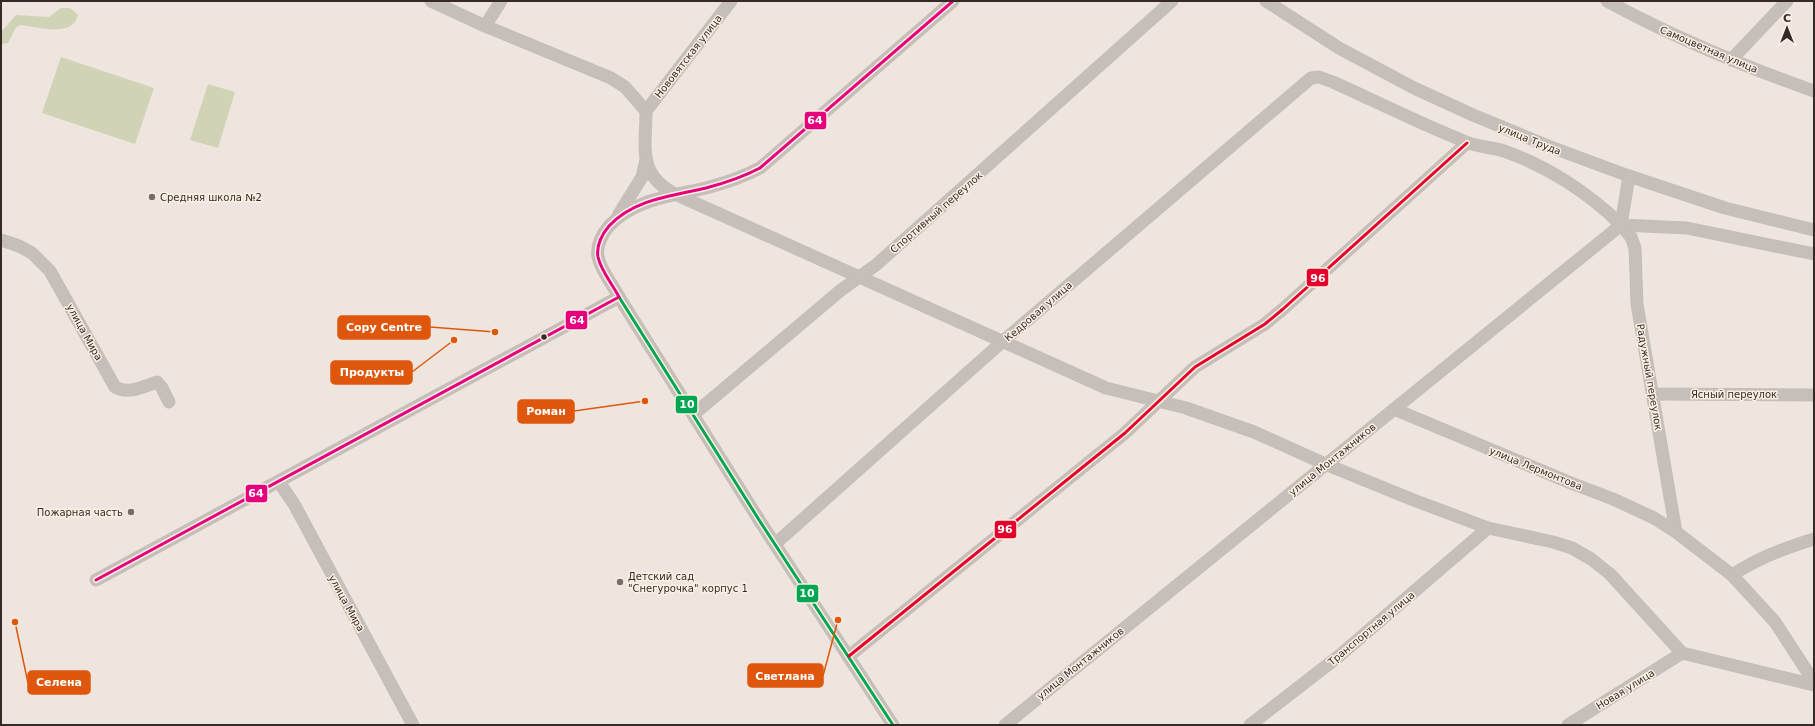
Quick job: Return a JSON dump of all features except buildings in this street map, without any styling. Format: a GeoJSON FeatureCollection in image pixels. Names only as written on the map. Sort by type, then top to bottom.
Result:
{"type":"FeatureCollection","features":[{"type":"Feature","properties":{"kind":"street"},"geometry":{"type":"LineString","coordinates":[[431,1],[485,26],[611,78],[626,87],[646,111],[646,157],[642,177],[601,238],[598,257],[620,297],[775,544],[893,725]]}},
{"type":"Feature","properties":{"kind":"street"},"geometry":{"type":"LineString","coordinates":[[485,26],[501,1]]}},
{"type":"Feature","properties":{"kind":"street","name":"Нововятская улица"},"geometry":{"type":"LineString","coordinates":[[646,111],[731,1]]}},
{"type":"Feature","properties":{"kind":"street"},"geometry":{"type":"LineString","coordinates":[[614,220],[639,205],[675,194],[736,179],[760,168],[953,1]]}},
{"type":"Feature","properties":{"kind":"street","name":"Спортивный переулок"},"geometry":{"type":"LineString","coordinates":[[694,414],[841,290],[876,265],[1172,1]]}},
{"type":"Feature","properties":{"kind":"street","name":"улица Труда"},"geometry":{"type":"LineString","coordinates":[[1266,1],[1339,48],[1414,88],[1472,116],[1629,176],[1725,208],[1814,230]]}},
{"type":"Feature","properties":{"kind":"street","name":"Самоцветная улица"},"geometry":{"type":"LineString","coordinates":[[1607,1],[1636,17],[1731,60],[1814,91]]}},
{"type":"Feature","properties":{"kind":"street"},"geometry":{"type":"LineString","coordinates":[[1731,60],[1787,1]]}},
{"type":"Feature","properties":{"kind":"street","name":"Кедровая улица"},"geometry":{"type":"LineString","coordinates":[[775,544],[1002,342],[1311,78],[1319,77],[1467,143]]}},
{"type":"Feature","properties":{"kind":"street"},"geometry":{"type":"LineString","coordinates":[[849,656],[1125,433],[1195,367],[1260,327],[1283,309],[1467,143],[1503,151],[1556,176],[1605,209],[1621,225],[1686,228],[1814,254]]}},
{"type":"Feature","properties":{"kind":"street"},"geometry":{"type":"LineString","coordinates":[[646,157],[651,175],[664,188],[675,194],[1106,388],[1209,415],[1254,432],[1411,500],[1488,528],[1553,542],[1572,548],[1591,559],[1610,574],[1682,653],[1711,662],[1814,685]]}},
{"type":"Feature","properties":{"kind":"street"},"geometry":{"type":"LineString","coordinates":[[1621,225],[1629,176]]}},
{"type":"Feature","properties":{"kind":"street","name":"Радужный переулок"},"geometry":{"type":"LineString","coordinates":[[1621,225],[1631,237],[1635,248],[1637,304],[1676,532]]}},
{"type":"Feature","properties":{"kind":"street","name":"улица Монтажников"},"geometry":{"type":"LineString","coordinates":[[1005,725],[1621,225]]}},
{"type":"Feature","properties":{"kind":"street","name":"улица Мира"},"geometry":{"type":"LineString","coordinates":[[1,240],[19,246],[32,253],[50,270],[115,387],[124,391],[157,382],[162,388],[169,402]]}},
{"type":"Feature","properties":{"kind":"street"},"geometry":{"type":"LineString","coordinates":[[96,580],[620,297]]}},
{"type":"Feature","properties":{"kind":"street","name":"Ясный переулок"},"geometry":{"type":"LineString","coordinates":[[1653,394],[1814,395]]}},
{"type":"Feature","properties":{"kind":"street","name":"улица Лермонтова"},"geometry":{"type":"LineString","coordinates":[[1394,409],[1613,499],[1654,518],[1676,532],[1732,575],[1775,622],[1814,682]]}},
{"type":"Feature","properties":{"kind":"street","name":"улица Мира"},"geometry":{"type":"LineString","coordinates":[[279,482],[294,504],[413,725]]}},
{"type":"Feature","properties":{"kind":"street","name":"Транспортная улица"},"geometry":{"type":"LineString","coordinates":[[1250,725],[1339,656],[1488,528]]}},
{"type":"Feature","properties":{"kind":"street"},"geometry":{"type":"LineString","coordinates":[[1732,575],[1770,553],[1814,539]]}},
{"type":"Feature","properties":{"kind":"street","name":"Новая улица"},"geometry":{"type":"LineString","coordinates":[[1568,725],[1682,653]]}},
{"type":"Feature","properties":{"kind":"green space"},"geometry":{"type":"Polygon","coordinates":[[[61,8],[70,8],[78,15],[75,22],[69,27],[62,29],[45,29],[21,25],[16,27],[8,43],[1,44],[1,32],[16,15],[49,17],[61,8]]]}},
{"type":"Feature","properties":{"kind":"green space"},"geometry":{"type":"Polygon","coordinates":[[[61,57],[154,88],[135,144],[42,113],[61,57]]]}},
{"type":"Feature","properties":{"kind":"green space"},"geometry":{"type":"Polygon","coordinates":[[[208,84],[235,92],[218,148],[190,140],[208,84]]]}},
{"type":"Feature","properties":{"kind":"transit line","name":"64"},"geometry":{"type":"LineString","coordinates":[[96,580],[619,297],[604,273],[598,257],[600,240],[609,226],[619,217],[642,204],[667,196],[720,184],[760,168],[953,1]]}},
{"type":"Feature","properties":{"kind":"transit line","name":"96"},"geometry":{"type":"LineString","coordinates":[[849,656],[1125,433],[1195,367],[1265,324],[1467,143]]}},
{"type":"Feature","properties":{"kind":"transit line","name":"10"},"geometry":{"type":"LineString","coordinates":[[619,297],[761,523],[893,725]]}},
{"type":"Feature","properties":{"kind":"place","name":"Средняя школа №2"},"geometry":{"type":"Point","coordinates":[152,197]}},
{"type":"Feature","properties":{"kind":"place","name":"Copy Centre"},"geometry":{"type":"Point","coordinates":[495,332]}},
{"type":"Feature","properties":{"kind":"place","name":"Продукты"},"geometry":{"type":"Point","coordinates":[454,340]}},
{"type":"Feature","properties":{"kind":"place","name":"Роман"},"geometry":{"type":"Point","coordinates":[645,401]}},
{"type":"Feature","properties":{"kind":"place","name":"Пожарная часть"},"geometry":{"type":"Point","coordinates":[131,512]}},
{"type":"Feature","properties":{"kind":"place","name":"Детский сад \"Снегурочка\" корпус 1"},"geometry":{"type":"Point","coordinates":[620,582]}},
{"type":"Feature","properties":{"kind":"place","name":"Светлана"},"geometry":{"type":"Point","coordinates":[838,620]}},
{"type":"Feature","properties":{"kind":"place","name":"Селена"},"geometry":{"type":"Point","coordinates":[15,622]}}]}
